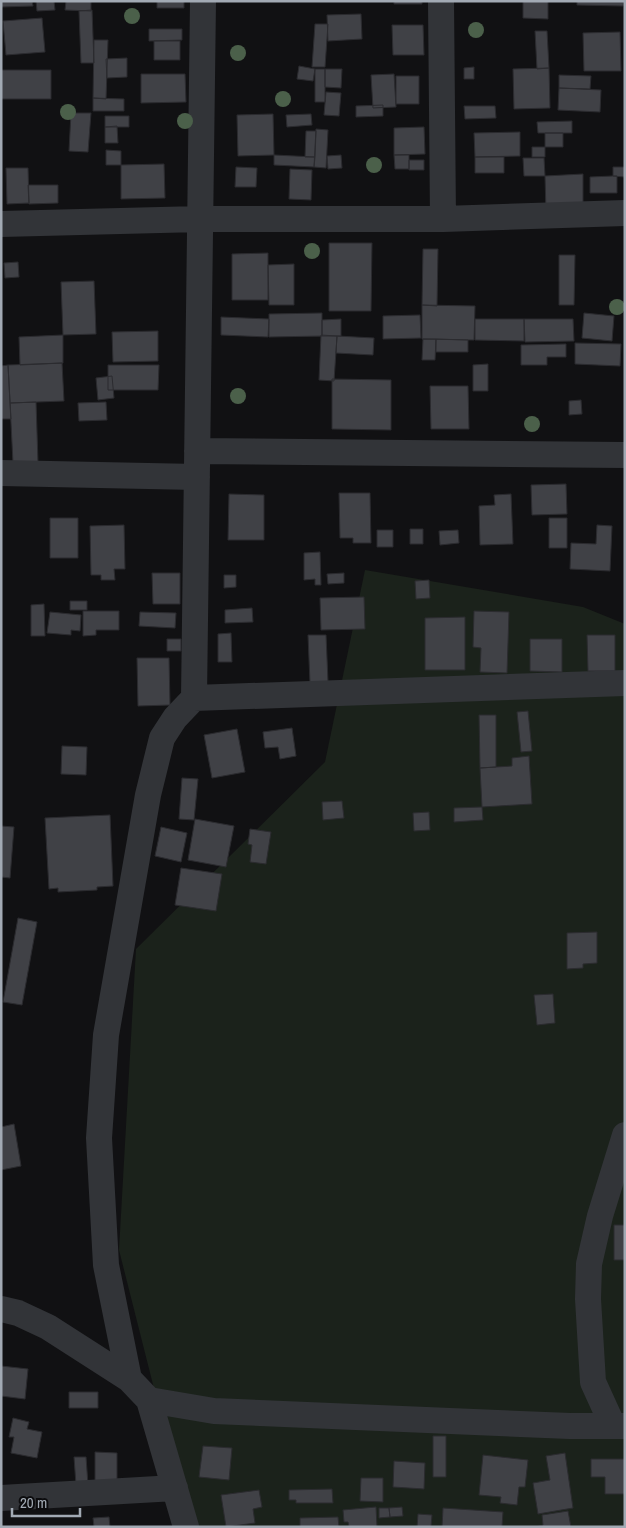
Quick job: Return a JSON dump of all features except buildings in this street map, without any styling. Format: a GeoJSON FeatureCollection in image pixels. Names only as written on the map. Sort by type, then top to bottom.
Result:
{"type":"FeatureCollection","features":[{"type":"Feature","properties":{"kind":"street"},"geometry":{"type":"LineString","coordinates":[[128,1379],[106,1265],[99,1138],[106,1035],[148,795],[162,738],[175,718],[194,698],[203,1]]}},
{"type":"Feature","properties":{"kind":"street"},"geometry":{"type":"LineString","coordinates":[[441,1],[443,219]]}},
{"type":"Feature","properties":{"kind":"street"},"geometry":{"type":"LineString","coordinates":[[1,224],[200,219],[443,219],[625,213]]}},
{"type":"Feature","properties":{"kind":"street"},"geometry":{"type":"LineString","coordinates":[[197,451],[625,455]]}},
{"type":"Feature","properties":{"kind":"street"},"geometry":{"type":"LineString","coordinates":[[1,473],[196,478]]}},
{"type":"Feature","properties":{"kind":"street"},"geometry":{"type":"LineString","coordinates":[[194,698],[625,683]]}},
{"type":"Feature","properties":{"kind":"street"},"geometry":{"type":"LineString","coordinates":[[149,1400],[214,1411],[570,1426],[619,1426],[594,1382],[588,1299],[589,1264],[600,1216],[625,1135]]}},
{"type":"Feature","properties":{"kind":"street"},"geometry":{"type":"LineString","coordinates":[[1,1309],[18,1313],[48,1327],[128,1379],[149,1400],[186,1527]]}},
{"type":"Feature","properties":{"kind":"street"},"geometry":{"type":"LineString","coordinates":[[570,1426],[594,1382]]}},
{"type":"Feature","properties":{"kind":"street"},"geometry":{"type":"LineString","coordinates":[[1,1498],[175,1488]]}},
{"type":"Feature","properties":{"kind":"shaded area"},"geometry":{"type":"Polygon","coordinates":[[[365,570],[583,607],[625,624],[625,1527],[189,1527],[119,1250],[136,949],[325,762],[365,570]]]}}]}
